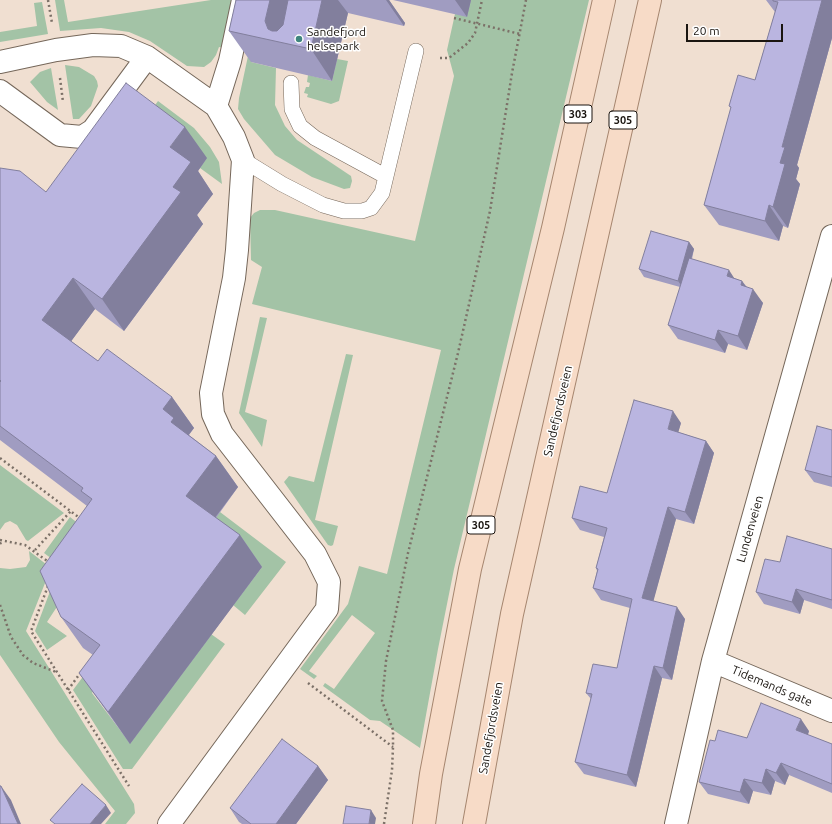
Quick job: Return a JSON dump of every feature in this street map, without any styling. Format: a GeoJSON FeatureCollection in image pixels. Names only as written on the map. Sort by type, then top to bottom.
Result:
{"type":"FeatureCollection","features":[{"type":"Feature","properties":{"kind":"main road","name":"303"},"geometry":{"type":"LineString","coordinates":[[553,228],[604,0]]}},
{"type":"Feature","properties":{"kind":"main road","name":"Sandefjordsveien"},"geometry":{"type":"LineString","coordinates":[[474,824],[512,614],[650,0]]}},
{"type":"Feature","properties":{"kind":"main road","name":"305"},"geometry":{"type":"LineString","coordinates":[[424,824],[431,774],[470,569],[553,228]]}},
{"type":"Feature","properties":{"kind":"street"},"geometry":{"type":"LineString","coordinates":[[216,106],[230,61],[243,0]]}},
{"type":"Feature","properties":{"kind":"street"},"geometry":{"type":"LineString","coordinates":[[0,62],[56,50],[93,45],[121,46],[146,57],[216,106],[234,137],[243,160],[238,250],[211,393],[213,414],[222,434],[315,554],[329,582],[327,609],[169,824]]}},
{"type":"Feature","properties":{"kind":"street"},"geometry":{"type":"LineString","coordinates":[[0,92],[60,135],[82,136],[93,130],[146,57]]}},
{"type":"Feature","properties":{"kind":"street","name":"Lundenveien"},"geometry":{"type":"LineString","coordinates":[[676,824],[713,661],[826,278],[832,236]]}},
{"type":"Feature","properties":{"kind":"street","name":"Tidemands gate"},"geometry":{"type":"LineString","coordinates":[[713,661],[832,711]]}},
{"type":"Feature","properties":{"kind":"lane"},"geometry":{"type":"LineString","coordinates":[[243,160],[282,184],[323,205],[344,211],[362,211],[371,208],[382,193],[416,51]]}},
{"type":"Feature","properties":{"kind":"lane"},"geometry":{"type":"LineString","coordinates":[[291,83],[292,109],[300,126],[315,138],[385,176]]}},
{"type":"Feature","properties":{"kind":"path"},"geometry":{"type":"LineString","coordinates":[[416,51],[440,58],[449,58],[460,51],[475,33],[482,0]]}},
{"type":"Feature","properties":{"kind":"path"},"geometry":{"type":"LineString","coordinates":[[384,824],[392,770],[393,747],[393,730],[382,701],[386,661],[408,553],[460,346],[490,211],[526,0]]}},
{"type":"Feature","properties":{"kind":"path"},"geometry":{"type":"LineString","coordinates":[[454,18],[520,34]]}},
{"type":"Feature","properties":{"kind":"path"},"geometry":{"type":"LineString","coordinates":[[0,458],[84,521]]}},
{"type":"Feature","properties":{"kind":"path"},"geometry":{"type":"LineString","coordinates":[[35,550],[71,511]]}},
{"type":"Feature","properties":{"kind":"path"},"geometry":{"type":"LineString","coordinates":[[0,544],[1,540],[25,545],[35,550],[55,567]]}},
{"type":"Feature","properties":{"kind":"path"},"geometry":{"type":"LineString","coordinates":[[50,581],[31,631],[129,786]]}},
{"type":"Feature","properties":{"kind":"path"},"geometry":{"type":"LineString","coordinates":[[0,605],[11,636],[23,655],[33,663],[57,672]]}},
{"type":"Feature","properties":{"kind":"path"},"geometry":{"type":"LineString","coordinates":[[285,666],[393,747]]}},
{"type":"Feature","properties":{"kind":"path"},"geometry":{"type":"LineString","coordinates":[[68,690],[85,667]]}},
{"type":"Feature","properties":{"kind":"green space"},"geometry":{"type":"Polygon","coordinates":[[[55,0],[64,0],[68,22],[211,0],[235,0],[224,48],[219,47],[211,62],[204,67],[187,66],[150,41],[129,32],[101,28],[60,31],[55,0]]]}},
{"type":"Feature","properties":{"kind":"green space"},"geometry":{"type":"Polygon","coordinates":[[[260,0],[251,62],[276,68],[275,105],[285,126],[297,140],[351,176],[352,181],[350,188],[344,189],[312,177],[275,155],[244,119],[238,109],[260,0]]]}},
{"type":"Feature","properties":{"kind":"green space"},"geometry":{"type":"Polygon","coordinates":[[[471,0],[589,0],[454,569],[420,748],[380,721],[370,720],[323,686],[325,683],[334,689],[375,633],[352,615],[309,671],[317,676],[314,679],[300,669],[348,604],[359,566],[387,574],[441,350],[252,304],[262,267],[251,260],[250,218],[254,213],[260,210],[275,210],[415,241],[454,76],[447,50],[455,14],[471,0]]]}},
{"type":"Feature","properties":{"kind":"green space"},"geometry":{"type":"Polygon","coordinates":[[[42,2],[48,34],[0,42],[0,32],[37,26],[34,3],[42,2]]]}},
{"type":"Feature","properties":{"kind":"green space"},"geometry":{"type":"Polygon","coordinates":[[[337,59],[348,61],[339,101],[331,104],[307,97],[308,94],[304,93],[306,87],[309,87],[310,83],[307,82],[308,75],[332,81],[337,59]]]}},
{"type":"Feature","properties":{"kind":"green space"},"geometry":{"type":"Polygon","coordinates":[[[65,65],[79,67],[94,76],[97,81],[98,86],[91,106],[79,119],[73,119],[65,65]]]}},
{"type":"Feature","properties":{"kind":"green space"},"geometry":{"type":"Polygon","coordinates":[[[51,68],[58,110],[47,102],[30,82],[40,72],[51,68]]]}},
{"type":"Feature","properties":{"kind":"green space"},"geometry":{"type":"Polygon","coordinates":[[[158,101],[194,128],[210,147],[219,162],[222,184],[200,168],[148,115],[158,101]]]}},
{"type":"Feature","properties":{"kind":"green space"},"geometry":{"type":"Polygon","coordinates":[[[260,317],[267,318],[245,412],[267,420],[262,447],[239,413],[260,317]]]}},
{"type":"Feature","properties":{"kind":"green space"},"geometry":{"type":"Polygon","coordinates":[[[346,354],[353,355],[315,520],[338,526],[333,545],[331,546],[328,545],[284,482],[289,476],[314,482],[346,354]]]}},
{"type":"Feature","properties":{"kind":"green space"},"geometry":{"type":"Polygon","coordinates":[[[0,465],[64,513],[28,541],[17,525],[10,521],[5,523],[0,530],[0,465]]]}},
{"type":"Feature","properties":{"kind":"green space"},"geometry":{"type":"Polygon","coordinates":[[[220,512],[286,562],[245,615],[233,605],[262,567],[200,538],[220,512]]]}},
{"type":"Feature","properties":{"kind":"green space"},"geometry":{"type":"Polygon","coordinates":[[[70,517],[100,541],[47,622],[67,636],[47,650],[35,631],[60,565],[44,553],[70,517]]]}},
{"type":"Feature","properties":{"kind":"green space"},"geometry":{"type":"Polygon","coordinates":[[[29,551],[51,568],[26,631],[134,804],[135,813],[126,824],[105,824],[115,811],[59,742],[0,655],[0,568],[10,569],[26,567],[30,560],[29,551]]]}},
{"type":"Feature","properties":{"kind":"green space"},"geometry":{"type":"Polygon","coordinates":[[[211,634],[225,644],[132,769],[123,769],[73,690],[88,670],[102,680],[92,693],[130,743],[211,634]]]}},
{"type":"Feature","properties":{"kind":"building"},"geometry":{"type":"Polygon","coordinates":[[[236,0],[270,0],[265,21],[268,29],[277,31],[283,25],[288,0],[322,0],[311,49],[229,31],[236,0]]]}},
{"type":"Feature","properties":{"kind":"building"},"geometry":{"type":"Polygon","coordinates":[[[773,0],[822,0],[782,147],[785,147],[780,163],[785,164],[773,207],[769,205],[765,221],[704,205],[731,107],[729,106],[738,75],[755,80],[778,2],[773,0]]]}},
{"type":"Feature","properties":{"kind":"building"},"geometry":{"type":"Polygon","coordinates":[[[126,83],[185,127],[170,147],[191,162],[173,187],[181,192],[102,299],[73,278],[42,320],[98,361],[107,349],[172,397],[163,409],[174,418],[171,422],[216,456],[186,496],[240,535],[108,712],[79,673],[100,645],[61,617],[40,571],[92,499],[81,491],[83,488],[0,426],[0,168],[20,171],[46,192],[126,83]]]}},
{"type":"Feature","properties":{"kind":"building"},"geometry":{"type":"Polygon","coordinates":[[[651,231],[689,242],[678,281],[639,269],[651,231]]]}},
{"type":"Feature","properties":{"kind":"building"},"geometry":{"type":"Polygon","coordinates":[[[689,258],[729,270],[727,276],[742,281],[741,285],[753,289],[738,336],[718,330],[715,340],[668,325],[689,258]]]}},
{"type":"Feature","properties":{"kind":"building"},"geometry":{"type":"Polygon","coordinates":[[[634,400],[673,411],[668,429],[706,441],[685,512],[668,507],[642,598],[677,607],[663,668],[654,666],[627,775],[575,762],[592,694],[586,693],[593,664],[617,668],[632,599],[593,588],[598,569],[596,568],[607,528],[572,518],[580,486],[607,493],[634,400]]]}},
{"type":"Feature","properties":{"kind":"building"},"geometry":{"type":"Polygon","coordinates":[[[817,426],[832,430],[832,477],[805,470],[817,426]]]}},
{"type":"Feature","properties":{"kind":"building"},"geometry":{"type":"Polygon","coordinates":[[[787,536],[832,549],[832,600],[796,589],[792,602],[756,592],[765,559],[780,562],[787,536]]]}},
{"type":"Feature","properties":{"kind":"building"},"geometry":{"type":"Polygon","coordinates":[[[761,703],[801,719],[796,730],[832,744],[832,784],[781,763],[776,773],[766,769],[762,783],[744,779],[740,792],[699,782],[710,740],[715,741],[718,730],[747,738],[761,703]]]}},
{"type":"Feature","properties":{"kind":"building"},"geometry":{"type":"Polygon","coordinates":[[[282,739],[318,766],[276,824],[251,824],[230,808],[282,739]]]}},
{"type":"Feature","properties":{"kind":"building"},"geometry":{"type":"Polygon","coordinates":[[[82,784],[106,805],[90,824],[55,824],[50,820],[82,784]]]}},
{"type":"Feature","properties":{"kind":"building"},"geometry":{"type":"Polygon","coordinates":[[[1,786],[18,824],[0,824],[1,786]]]}},
{"type":"Feature","properties":{"kind":"building"},"geometry":{"type":"Polygon","coordinates":[[[346,806],[371,810],[369,824],[343,824],[346,806]]]}},
{"type":"Feature","properties":{"kind":"place","name":"Sandefjord helsepark"},"geometry":{"type":"Point","coordinates":[299,39]}}]}
